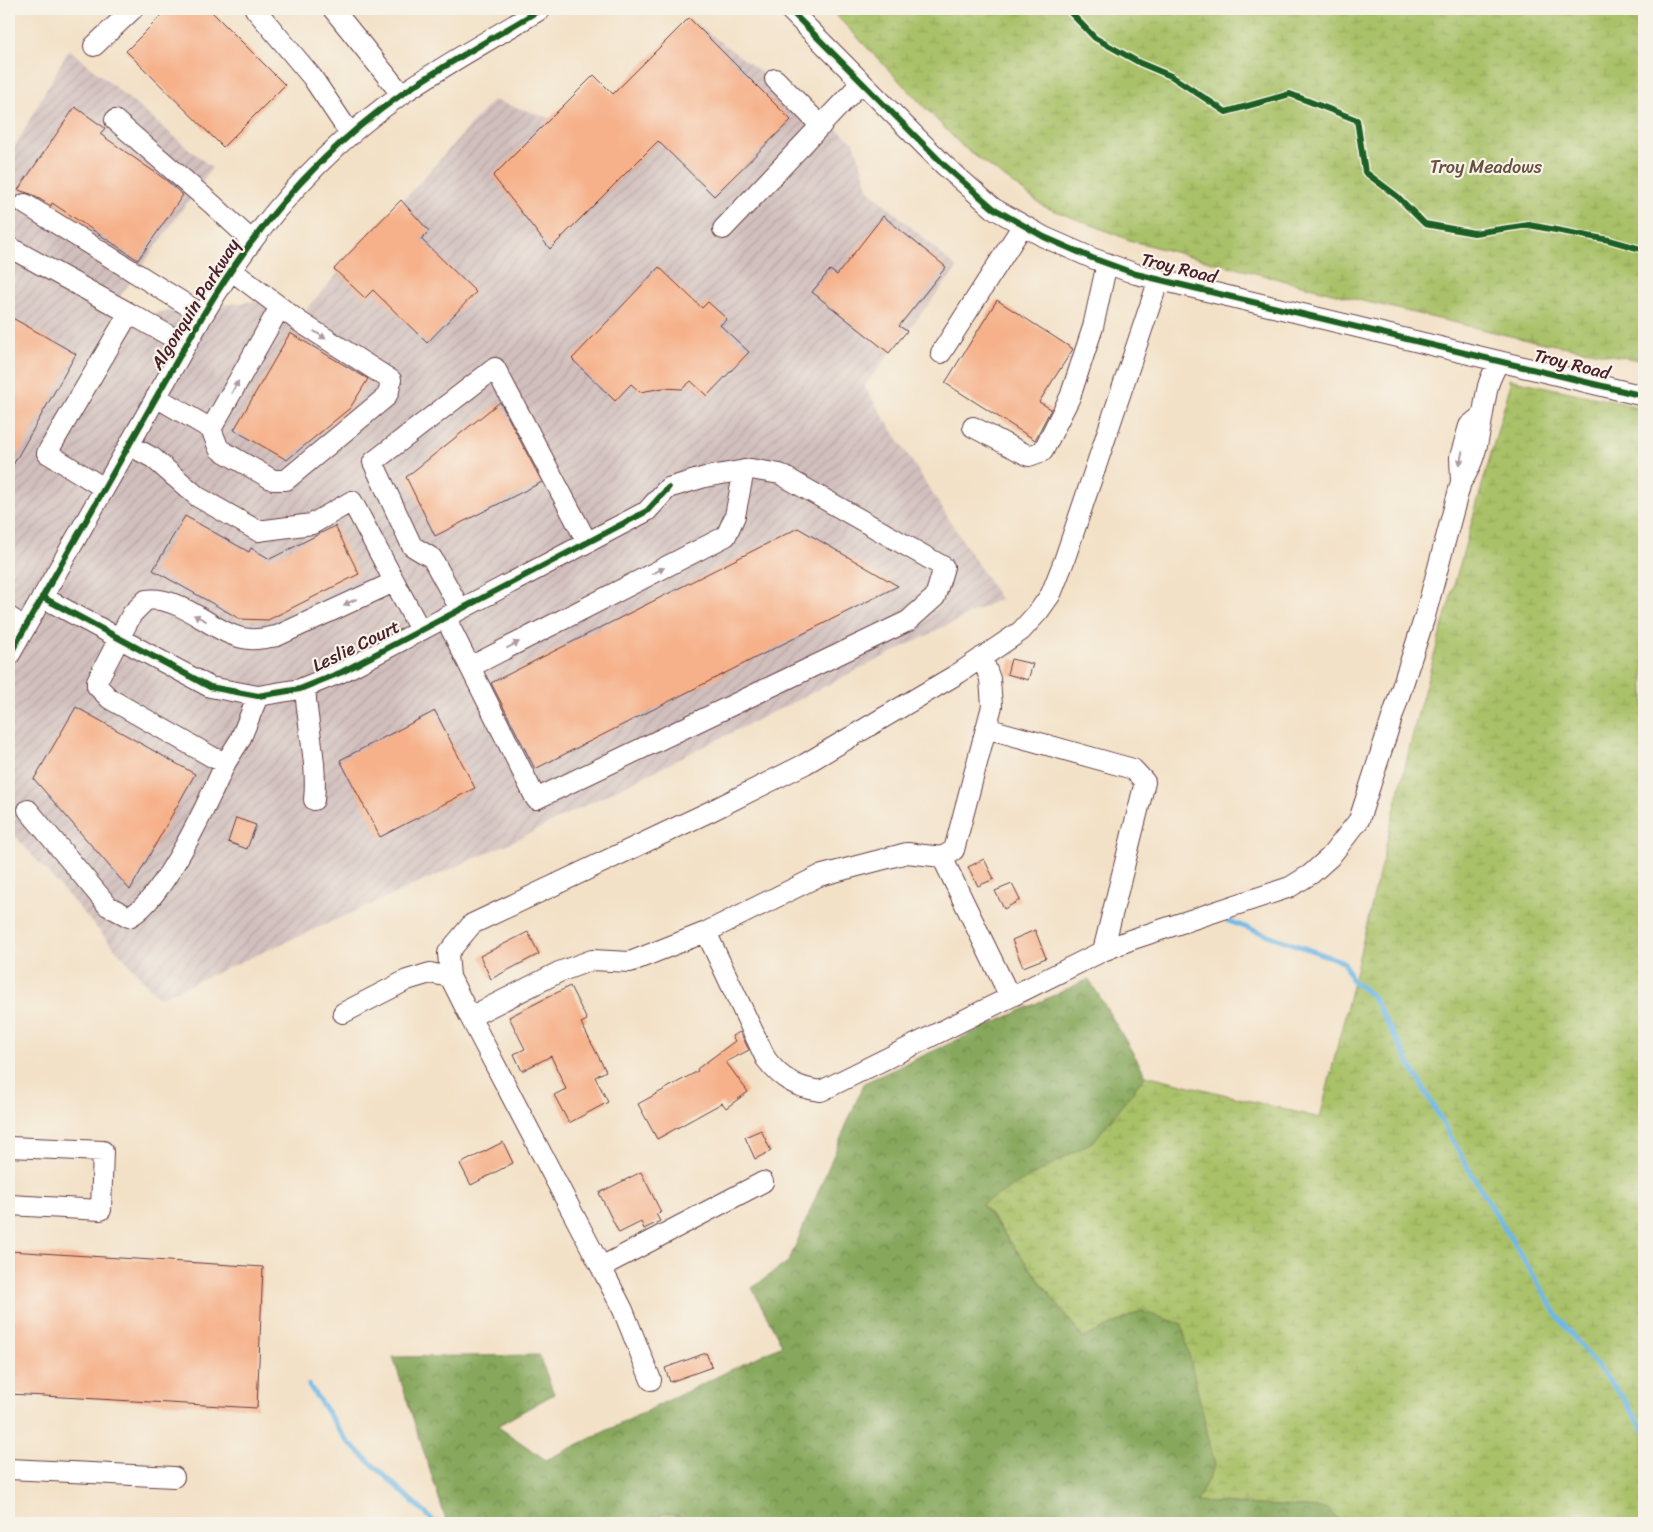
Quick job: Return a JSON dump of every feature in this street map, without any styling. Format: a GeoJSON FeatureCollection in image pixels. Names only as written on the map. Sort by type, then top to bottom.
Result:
{"type":"FeatureCollection","features":[{"type":"Feature","properties":{"kind":"street"},"geometry":{"type":"LineString","coordinates":[[94,46],[132,9]]}},
{"type":"Feature","properties":{"kind":"street"},"geometry":{"type":"LineString","coordinates":[[255,9],[312,76],[351,135]]}},
{"type":"Feature","properties":{"kind":"street"},"geometry":{"type":"LineString","coordinates":[[335,9],[402,95]]}},
{"type":"Feature","properties":{"kind":"street","name":"Algonquin Parkway"},"geometry":{"type":"LineString","coordinates":[[9,656],[17,622],[42,597],[203,315],[252,241],[301,182],[351,135],[402,95],[541,9]]}},
{"type":"Feature","properties":{"kind":"street","name":"Troy Road"},"geometry":{"type":"LineString","coordinates":[[789,9],[944,165],[992,208],[1044,237],[1107,263],[1159,279],[1644,396]]}},
{"type":"Feature","properties":{"kind":"street"},"geometry":{"type":"LineString","coordinates":[[775,79],[821,126]]}},
{"type":"Feature","properties":{"kind":"street"},"geometry":{"type":"LineString","coordinates":[[723,229],[861,83]]}},
{"type":"Feature","properties":{"kind":"street"},"geometry":{"type":"LineString","coordinates":[[115,120],[252,241]]}},
{"type":"Feature","properties":{"kind":"street"},"geometry":{"type":"LineString","coordinates":[[25,204],[203,315]]}},
{"type":"Feature","properties":{"kind":"street"},"geometry":{"type":"LineString","coordinates":[[941,353],[1023,225]]}},
{"type":"Feature","properties":{"kind":"street"},"geometry":{"type":"LineString","coordinates":[[9,247],[186,345]]}},
{"type":"Feature","properties":{"kind":"street"},"geometry":{"type":"LineString","coordinates":[[973,427],[1029,456],[1043,451],[1070,397],[1093,326],[1107,263]]}},
{"type":"Feature","properties":{"kind":"street"},"geometry":{"type":"LineString","coordinates":[[156,397],[211,429],[219,449],[273,480],[286,480],[386,397],[390,391],[391,380],[280,307],[231,270]]}},
{"type":"Feature","properties":{"kind":"street"},"geometry":{"type":"LineString","coordinates":[[651,1380],[624,1310],[450,977],[448,952],[472,924],[711,811],[805,764],[982,657],[1021,631],[1039,612],[1051,594],[1064,561],[1159,279]]}},
{"type":"Feature","properties":{"kind":"street"},"geometry":{"type":"LineString","coordinates":[[211,429],[280,307]]}},
{"type":"Feature","properties":{"kind":"street"},"geometry":{"type":"LineString","coordinates":[[104,488],[47,453],[129,313]]}},
{"type":"Feature","properties":{"kind":"street"},"geometry":{"type":"LineString","coordinates":[[706,932],[766,1059],[778,1074],[807,1089],[821,1090],[831,1087],[1103,951],[1130,940],[1290,887],[1311,874],[1345,839],[1359,820],[1425,616],[1461,482],[1458,470],[1469,426],[1481,416],[1489,383],[1498,361]]}},
{"type":"Feature","properties":{"kind":"street"},"geometry":{"type":"LineString","coordinates":[[470,667],[726,536],[736,516],[744,470],[751,469],[780,474],[944,567],[935,596],[908,621],[536,799],[470,667],[453,613],[432,558],[412,546],[373,462],[494,368],[587,542]]}},
{"type":"Feature","properties":{"kind":"street"},"geometry":{"type":"LineString","coordinates":[[129,445],[153,458],[198,497],[258,531],[312,524],[352,501],[420,630]]}},
{"type":"Feature","properties":{"kind":"street","name":"Leslie Court"},"geometry":{"type":"LineString","coordinates":[[42,597],[210,687],[258,696],[305,687],[342,672],[647,511],[668,488],[705,477],[744,470]]}},
{"type":"Feature","properties":{"kind":"street"},"geometry":{"type":"LineString","coordinates":[[226,762],[214,758],[110,699],[97,686],[97,681],[132,614],[146,600],[164,600],[236,636],[249,639],[263,638],[278,636],[394,582]]}},
{"type":"Feature","properties":{"kind":"street"},"geometry":{"type":"LineString","coordinates":[[470,1017],[560,972],[592,960],[630,962],[706,932],[819,876],[907,852],[942,857],[954,850],[992,706],[990,679],[982,657]]}},
{"type":"Feature","properties":{"kind":"street"},"geometry":{"type":"LineString","coordinates":[[305,687],[308,728],[316,778],[314,800]]}},
{"type":"Feature","properties":{"kind":"street"},"geometry":{"type":"LineString","coordinates":[[28,810],[108,906],[129,917],[137,914],[156,893],[206,807],[226,762],[240,740],[258,696]]}},
{"type":"Feature","properties":{"kind":"street"},"geometry":{"type":"LineString","coordinates":[[986,728],[1133,769],[1145,782],[1103,951]]}},
{"type":"Feature","properties":{"kind":"street"},"geometry":{"type":"LineString","coordinates":[[942,857],[1010,997]]}},
{"type":"Feature","properties":{"kind":"street"},"geometry":{"type":"LineString","coordinates":[[343,1013],[407,980],[430,973],[450,977]]}},
{"type":"Feature","properties":{"kind":"street"},"geometry":{"type":"LineString","coordinates":[[9,1147],[102,1151],[101,1210],[9,1205]]}},
{"type":"Feature","properties":{"kind":"street"},"geometry":{"type":"LineString","coordinates":[[600,1266],[763,1182]]}},
{"type":"Feature","properties":{"kind":"street"},"geometry":{"type":"LineString","coordinates":[[9,1469],[174,1478]]}},
{"type":"Feature","properties":{"kind":"path"},"geometry":{"type":"LineString","coordinates":[[1067,9],[1095,38],[1140,63],[1171,76],[1226,112],[1290,94],[1357,120],[1365,172],[1398,197],[1425,224],[1474,233],[1529,225],[1609,240],[1644,250]]}},
{"type":"Feature","properties":{"kind":"shaded area"},"geometry":{"type":"Polygon","coordinates":[[[690,19],[854,142],[869,190],[957,268],[864,386],[1000,599],[514,841],[159,998],[9,829],[9,157],[69,49],[212,168],[119,298],[144,314],[280,298],[302,314],[493,100],[550,118],[592,78],[611,96],[690,19]]]}},
{"type":"Feature","properties":{"kind":"green space","name":"Troy Meadows"},"geometry":{"type":"Polygon","coordinates":[[[830,9],[1644,9],[1644,361],[1523,339],[1363,301],[1132,241],[1043,206],[962,146],[830,9]]]}},
{"type":"Feature","properties":{"kind":"green space"},"geometry":{"type":"Polygon","coordinates":[[[1509,379],[1644,408],[1644,1523],[1343,1523],[1326,1508],[1197,1502],[1215,1465],[1182,1324],[1141,1311],[1083,1338],[982,1204],[1094,1141],[1146,1075],[1320,1118],[1418,713],[1510,386],[1509,379]]]}},
{"type":"Feature","properties":{"kind":"green space"},"geometry":{"type":"Polygon","coordinates":[[[1089,979],[1146,1075],[1094,1141],[982,1205],[1083,1338],[1141,1311],[1182,1323],[1215,1465],[1197,1502],[1326,1508],[1343,1523],[710,1523],[665,1513],[637,1523],[447,1523],[393,1357],[539,1355],[554,1394],[497,1426],[546,1460],[782,1345],[752,1288],[789,1261],[864,1083],[1089,979]]]}},
{"type":"Feature","properties":{"kind":"green space"},"geometry":{"type":"Polygon","coordinates":[[[665,1513],[710,1523],[637,1523],[665,1513]]]}},
{"type":"Feature","properties":{"kind":"building"},"geometry":{"type":"Polygon","coordinates":[[[168,9],[209,9],[285,85],[223,147],[126,51],[168,9]]]}},
{"type":"Feature","properties":{"kind":"building"},"geometry":{"type":"Polygon","coordinates":[[[689,18],[791,120],[714,196],[658,141],[550,249],[493,176],[594,75],[613,94],[689,18]]]}},
{"type":"Feature","properties":{"kind":"building"},"geometry":{"type":"Polygon","coordinates":[[[75,107],[105,128],[100,134],[166,180],[183,195],[138,260],[52,203],[51,206],[31,194],[18,190],[75,107]]]}},
{"type":"Feature","properties":{"kind":"building"},"geometry":{"type":"Polygon","coordinates":[[[401,200],[429,231],[421,239],[476,292],[427,343],[373,290],[365,298],[334,269],[401,200]]]}},
{"type":"Feature","properties":{"kind":"building"},"geometry":{"type":"Polygon","coordinates":[[[883,216],[946,267],[899,326],[907,331],[889,353],[812,292],[830,270],[837,275],[883,216]]]}},
{"type":"Feature","properties":{"kind":"building"},"geometry":{"type":"Polygon","coordinates":[[[659,267],[702,308],[708,302],[727,319],[720,325],[749,352],[707,396],[691,381],[682,389],[663,388],[640,392],[631,384],[615,401],[572,359],[659,267]]]}},
{"type":"Feature","properties":{"kind":"building"},"geometry":{"type":"Polygon","coordinates":[[[997,300],[1073,349],[1039,402],[1051,409],[1035,440],[945,383],[997,300]]]}},
{"type":"Feature","properties":{"kind":"building"},"geometry":{"type":"Polygon","coordinates":[[[9,316],[76,354],[9,472],[9,316]]]}},
{"type":"Feature","properties":{"kind":"building"},"geometry":{"type":"Polygon","coordinates":[[[290,333],[368,379],[350,408],[287,460],[234,430],[290,333]]]}},
{"type":"Feature","properties":{"kind":"building"},"geometry":{"type":"Polygon","coordinates":[[[500,402],[542,482],[435,536],[406,477],[500,402]]]}},
{"type":"Feature","properties":{"kind":"building"},"geometry":{"type":"Polygon","coordinates":[[[185,516],[249,552],[251,548],[270,559],[335,526],[359,574],[268,620],[240,619],[153,570],[185,516]]]}},
{"type":"Feature","properties":{"kind":"building"},"geometry":{"type":"Polygon","coordinates":[[[798,528],[898,586],[535,769],[491,683],[798,528]]]}},
{"type":"Feature","properties":{"kind":"building"},"geometry":{"type":"Polygon","coordinates":[[[1011,659],[1033,664],[1028,680],[1007,674],[1011,659]]]}},
{"type":"Feature","properties":{"kind":"building"},"geometry":{"type":"Polygon","coordinates":[[[76,707],[195,774],[130,890],[34,779],[76,707]]]}},
{"type":"Feature","properties":{"kind":"building"},"geometry":{"type":"Polygon","coordinates":[[[435,711],[475,788],[380,837],[340,760],[435,711]]]}},
{"type":"Feature","properties":{"kind":"building"},"geometry":{"type":"Polygon","coordinates":[[[236,818],[256,825],[247,849],[228,842],[236,818]]]}},
{"type":"Feature","properties":{"kind":"building"},"geometry":{"type":"Polygon","coordinates":[[[984,859],[994,879],[978,886],[968,867],[984,859]]]}},
{"type":"Feature","properties":{"kind":"building"},"geometry":{"type":"Polygon","coordinates":[[[1012,884],[1020,900],[1004,909],[995,891],[1012,884]]]}},
{"type":"Feature","properties":{"kind":"building"},"geometry":{"type":"Polygon","coordinates":[[[1035,930],[1046,958],[1023,967],[1012,940],[1035,930]]]}},
{"type":"Feature","properties":{"kind":"building"},"geometry":{"type":"Polygon","coordinates":[[[528,932],[539,954],[491,979],[480,956],[528,932]]]}},
{"type":"Feature","properties":{"kind":"building"},"geometry":{"type":"Polygon","coordinates":[[[570,986],[587,1020],[581,1023],[606,1071],[595,1077],[608,1102],[569,1123],[554,1095],[566,1089],[551,1056],[522,1071],[514,1054],[525,1049],[509,1017],[570,986]]]}},
{"type":"Feature","properties":{"kind":"building"},"geometry":{"type":"Polygon","coordinates":[[[740,1032],[749,1050],[726,1062],[748,1092],[726,1108],[722,1103],[657,1139],[638,1104],[698,1071],[697,1069],[735,1041],[732,1036],[740,1032]]]}},
{"type":"Feature","properties":{"kind":"building"},"geometry":{"type":"Polygon","coordinates":[[[761,1130],[771,1151],[755,1159],[745,1137],[761,1130]]]}},
{"type":"Feature","properties":{"kind":"building"},"geometry":{"type":"Polygon","coordinates":[[[503,1142],[513,1163],[471,1185],[460,1164],[503,1142]]]}},
{"type":"Feature","properties":{"kind":"building"},"geometry":{"type":"Polygon","coordinates":[[[641,1172],[661,1212],[656,1214],[660,1221],[644,1229],[641,1222],[619,1233],[599,1193],[641,1172]]]}},
{"type":"Feature","properties":{"kind":"building"},"geometry":{"type":"Polygon","coordinates":[[[9,1251],[263,1267],[257,1408],[9,1394],[9,1251]]]}},
{"type":"Feature","properties":{"kind":"building"},"geometry":{"type":"Polygon","coordinates":[[[706,1353],[712,1367],[670,1382],[665,1368],[706,1353]]]}},
{"type":"Feature","properties":{"kind":"waterway"},"geometry":{"type":"LineString","coordinates":[[1228,921],[1344,962],[1351,979],[1372,996],[1467,1166],[1561,1321],[1624,1399],[1644,1430]]}},
{"type":"Feature","properties":{"kind":"waterway"},"geometry":{"type":"LineString","coordinates":[[309,1385],[346,1440],[436,1523]]}},
{"type":"Feature","properties":{"kind":"cycle path"},"geometry":{"type":"LineString","coordinates":[[9,656],[203,315],[244,252],[267,222],[316,166],[372,116],[436,72],[541,9]]}},
{"type":"Feature","properties":{"kind":"cycle path"},"geometry":{"type":"LineString","coordinates":[[789,9],[944,165],[993,208],[1044,237],[1092,258],[1136,274],[1644,396]]}},
{"type":"Feature","properties":{"kind":"cycle path"},"geometry":{"type":"LineString","coordinates":[[1067,9],[1095,38],[1140,63],[1171,76],[1226,112],[1290,94],[1357,120],[1365,172],[1398,197],[1425,224],[1474,233],[1529,225],[1609,240],[1644,250]]}},
{"type":"Feature","properties":{"kind":"cycle path"},"geometry":{"type":"LineString","coordinates":[[42,597],[210,687],[258,696],[300,689],[342,672],[647,511],[668,488]]}}]}
